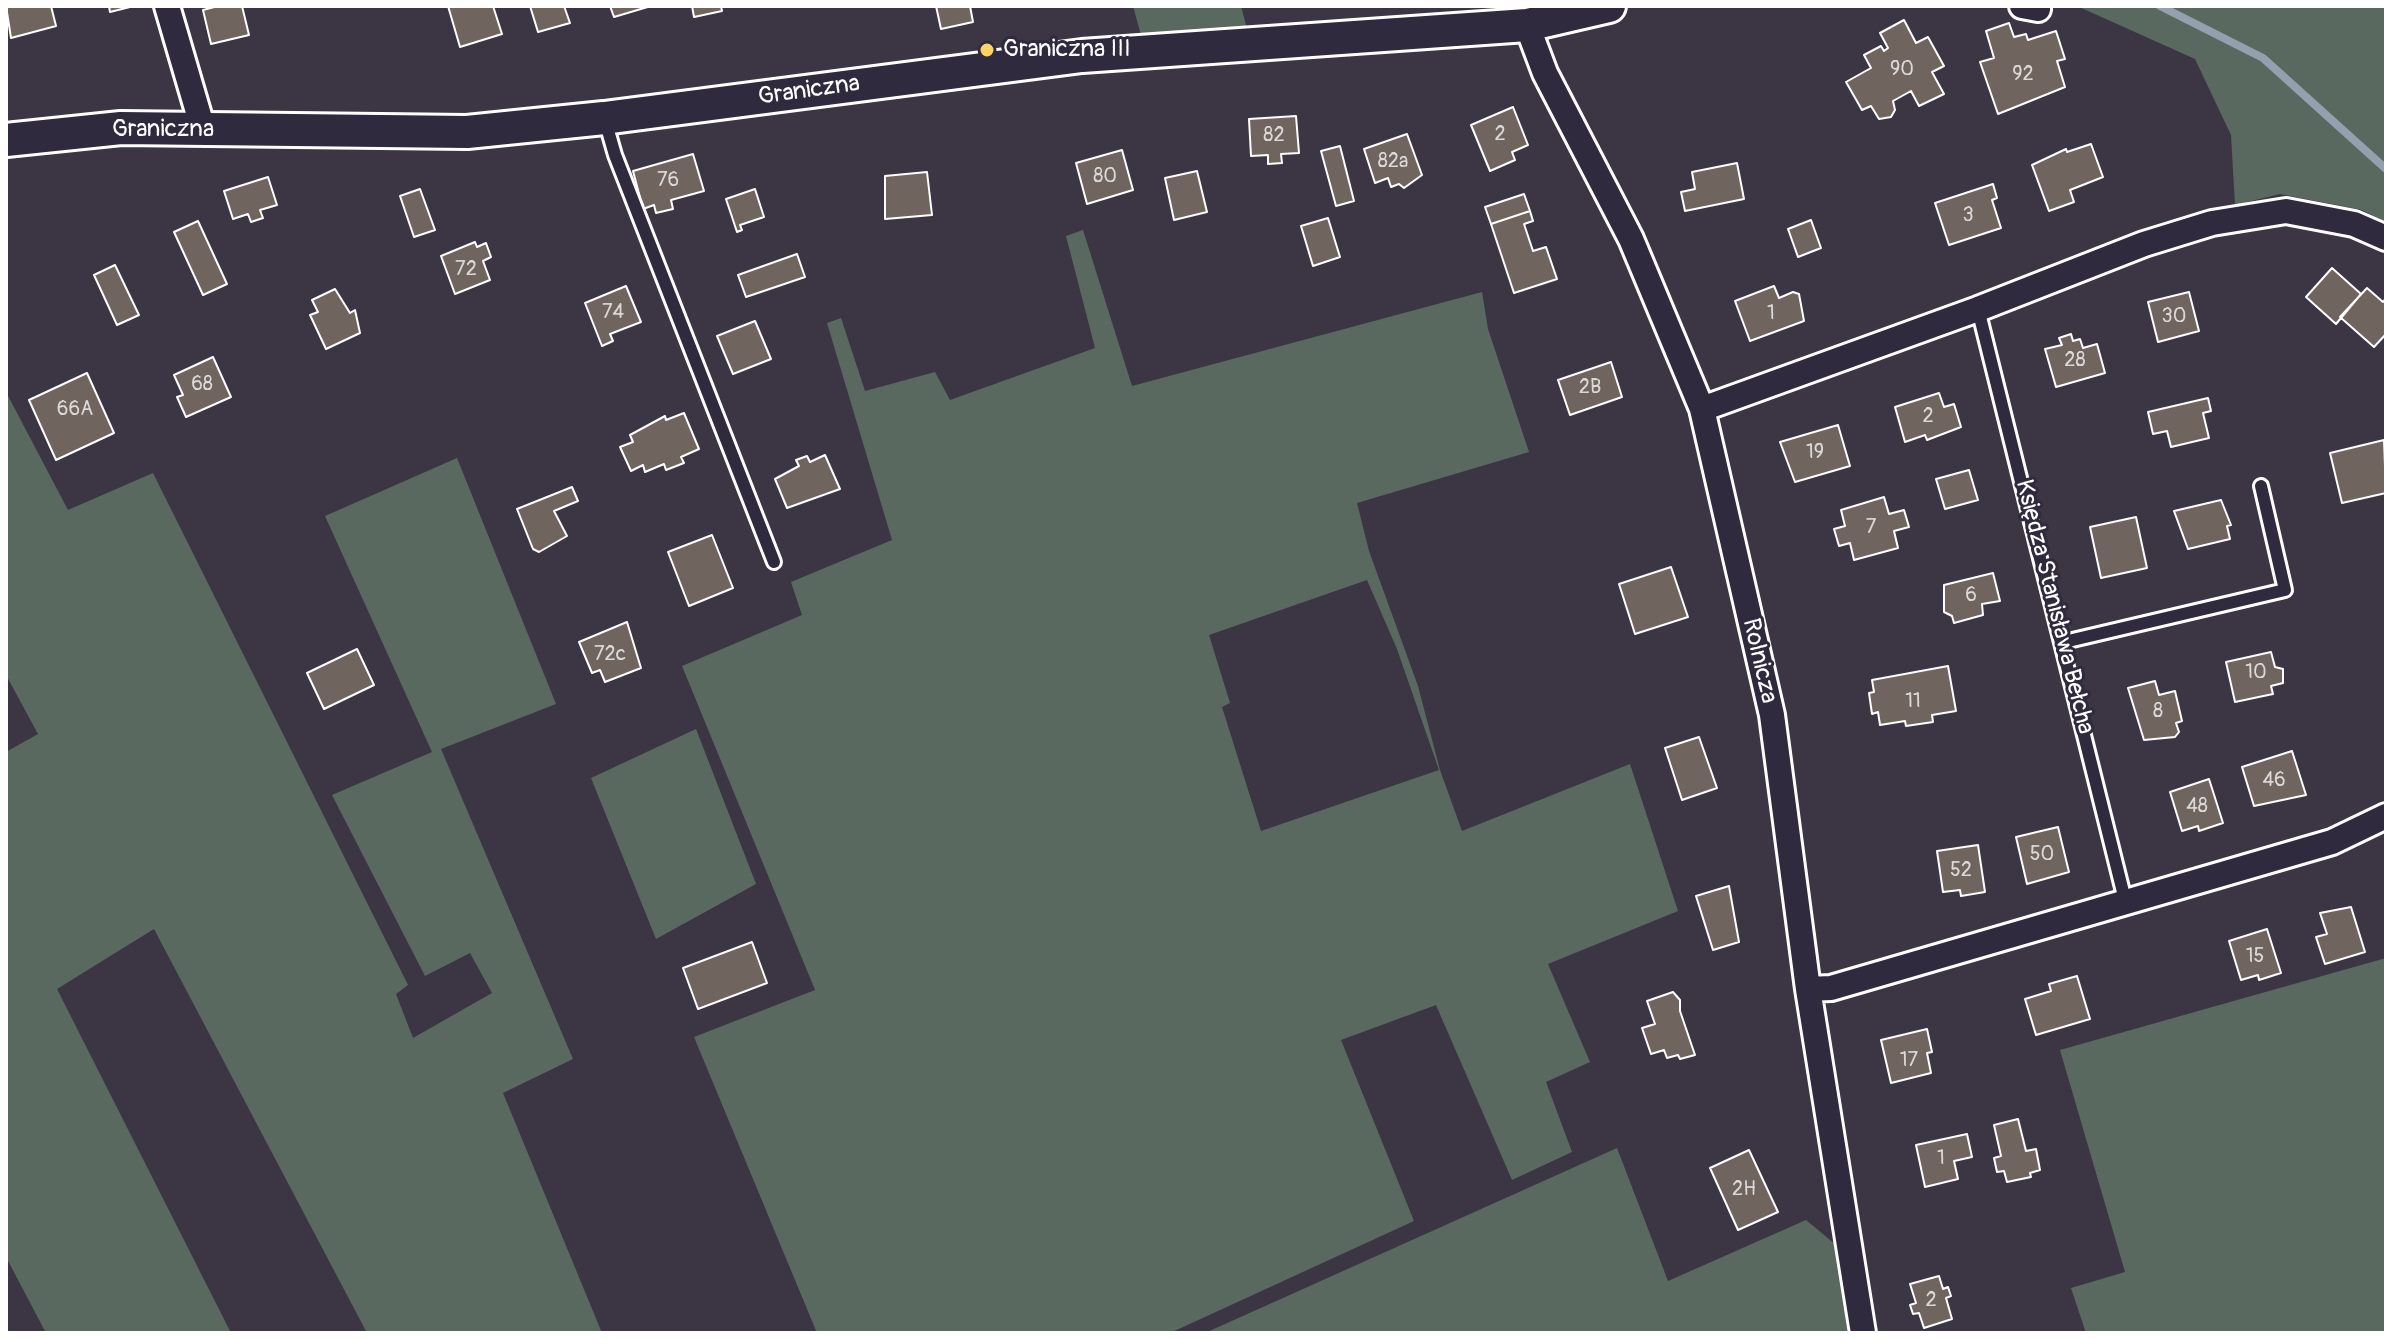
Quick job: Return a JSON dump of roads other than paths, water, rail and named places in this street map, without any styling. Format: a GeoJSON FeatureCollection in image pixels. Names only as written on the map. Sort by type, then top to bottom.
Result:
{"type":"FeatureCollection","features":[{"type":"Feature","properties":{"kind":"street"},"geometry":{"type":"LineString","coordinates":[[167,6],[203,129]]}},
{"type":"Feature","properties":{"kind":"street","name":"Graniczna"},"geometry":{"type":"LineString","coordinates":[[6,140],[121,128],[467,132],[604,118],[1082,56],[1527,25],[1609,6]]}},
{"type":"Feature","properties":{"kind":"street","name":"Rolnicza"},"geometry":{"type":"LineString","coordinates":[[1527,25],[1545,73],[1631,239],[1702,409],[1772,715],[1808,989],[1863,1333]]}},
{"type":"Feature","properties":{"kind":"street"},"geometry":{"type":"LineString","coordinates":[[1702,409],[1978,309],[2144,244],[2212,223],[2286,211],[2354,224],[2386,238]]}},
{"type":"Feature","properties":{"kind":"street"},"geometry":{"type":"LineString","coordinates":[[1808,989],[1831,988],[2126,904],[2332,842],[2386,816]]}},
{"type":"Feature","properties":{"kind":"lane"},"geometry":{"type":"LineString","coordinates":[[604,118],[615,155],[774,562]]}},
{"type":"Feature","properties":{"kind":"lane","name":"Księdza Stanisława Bełcha"},"geometry":{"type":"LineString","coordinates":[[1978,309],[2064,642],[2126,904]]}},
{"type":"Feature","properties":{"kind":"lane"},"geometry":{"type":"LineString","coordinates":[[2064,642],[2285,590],[2261,486]]}},
{"type":"Feature","properties":{"kind":"waterway"},"geometry":{"type":"LineString","coordinates":[[2160,6],[2263,58],[2386,169]]}},
{"type":"Feature","properties":{"kind":"place","name":"Graniczna III"},"geometry":{"type":"Point","coordinates":[987,50]}}]}
